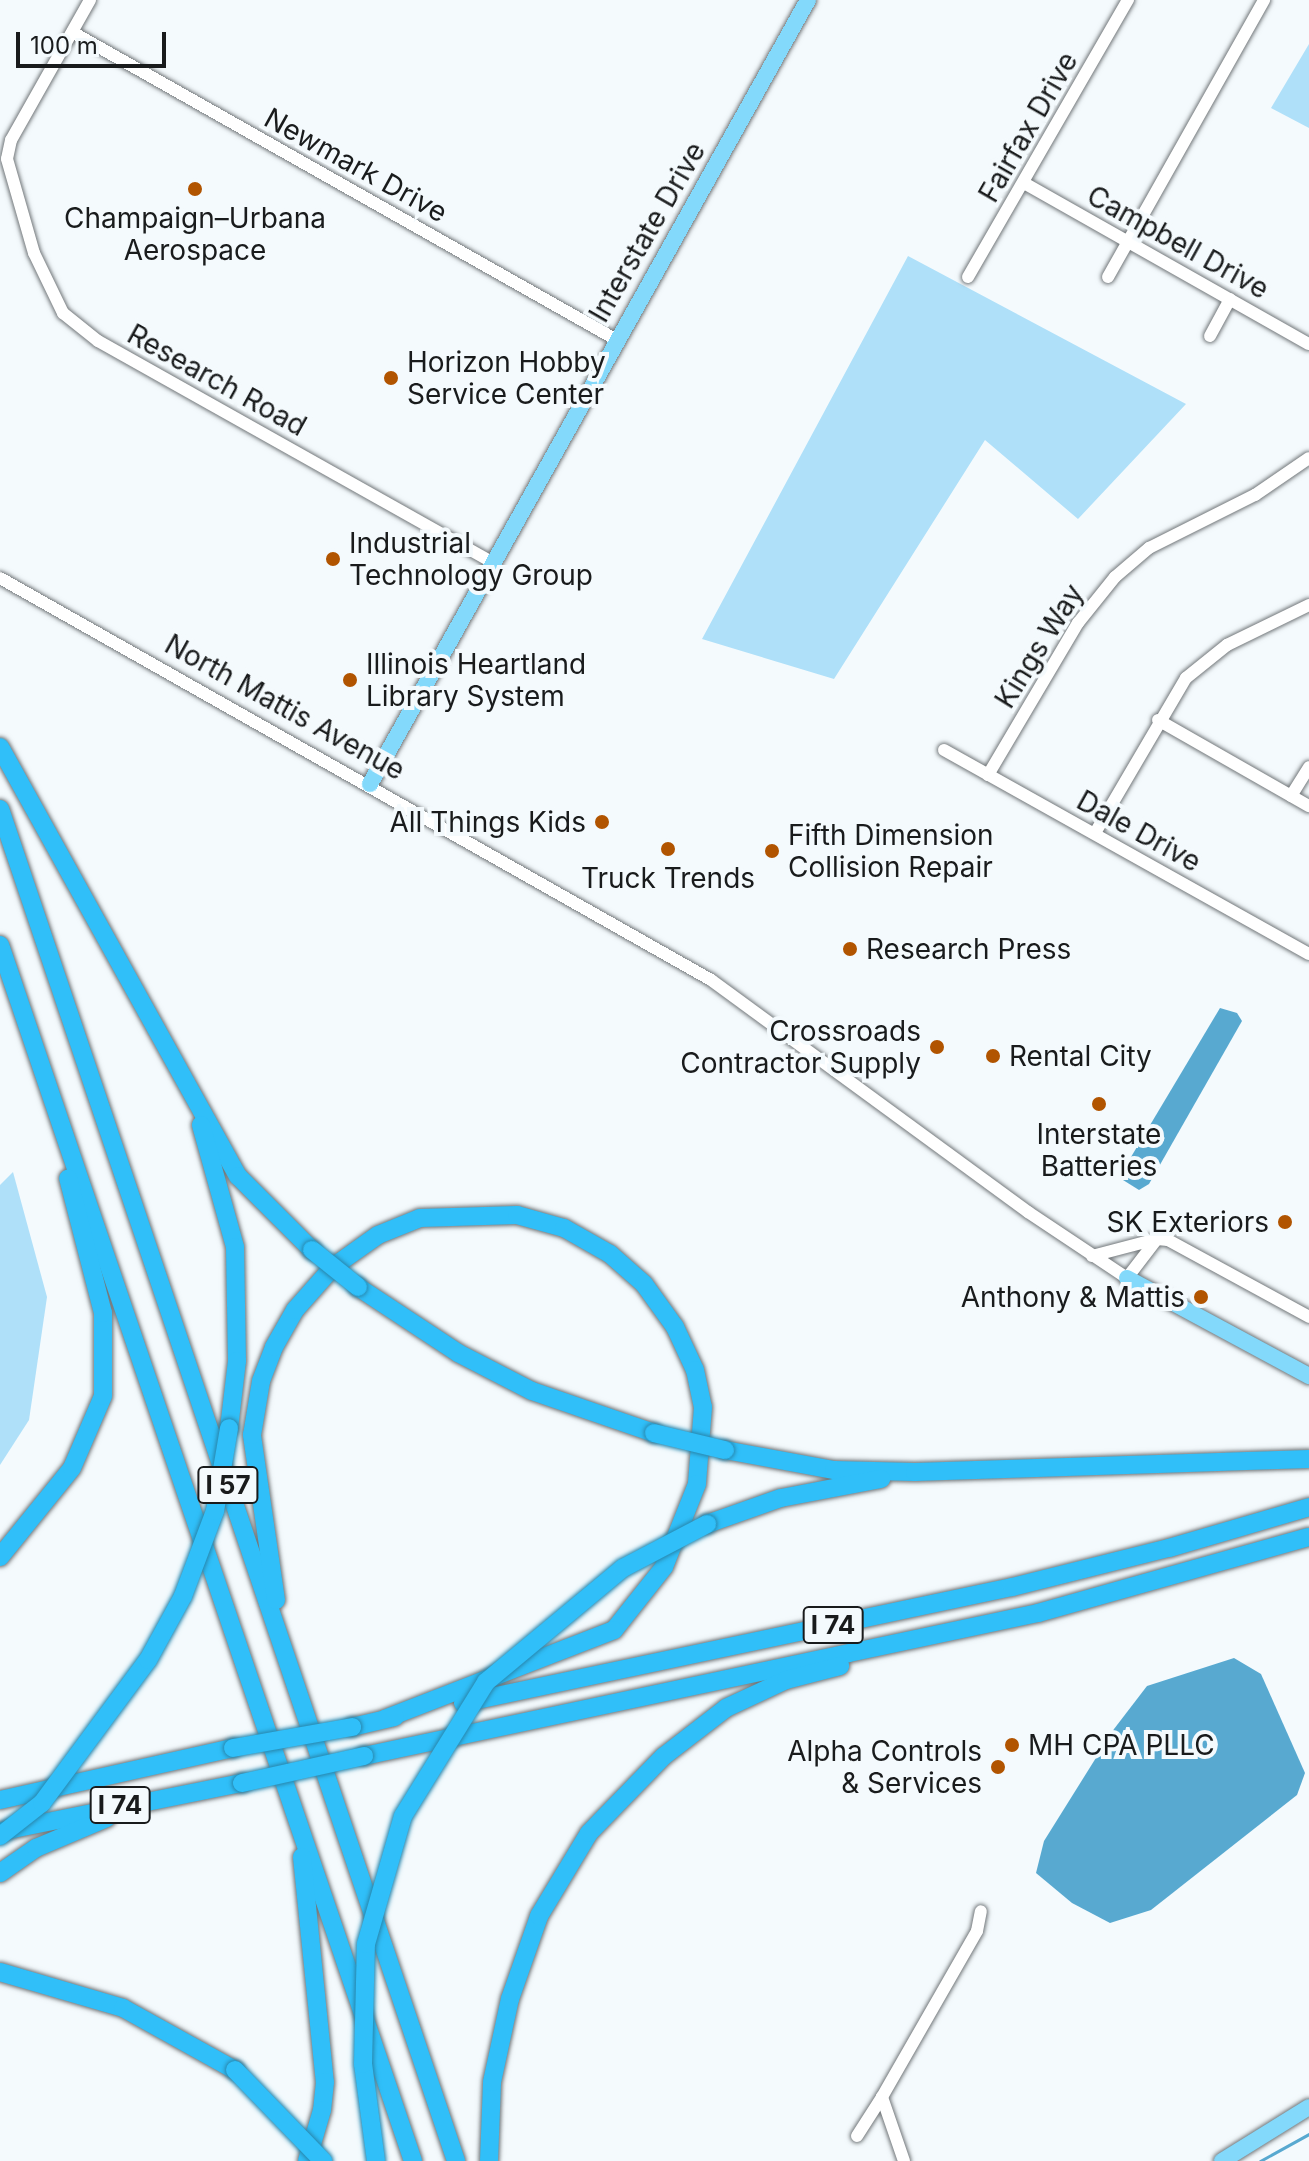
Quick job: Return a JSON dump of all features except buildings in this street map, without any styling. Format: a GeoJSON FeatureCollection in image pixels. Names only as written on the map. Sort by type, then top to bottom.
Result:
{"type":"FeatureCollection","features":[{"type":"Feature","properties":{"kind":"highway"},"geometry":{"type":"LineString","coordinates":[[0,747],[238,1176],[312,1250],[358,1287],[458,1353],[532,1391],[654,1433],[834,1470],[915,1472],[1309,1459]]}},
{"type":"Feature","properties":{"kind":"highway","name":"I 57"},"geometry":{"type":"LineString","coordinates":[[0,809],[456,2161]]}},
{"type":"Feature","properties":{"kind":"highway","name":"I 57"},"geometry":{"type":"LineString","coordinates":[[0,945],[413,2161]]}},
{"type":"Feature","properties":{"kind":"highway"},"geometry":{"type":"LineString","coordinates":[[0,1557],[81,1453],[97,1417],[106,1372],[97,1284],[34,1047]]}},
{"type":"Feature","properties":{"kind":"highway"},"geometry":{"type":"LineString","coordinates":[[0,1834],[42,1803],[148,1660],[183,1596],[215,1511],[237,1361],[235,1247],[193,1096]]}},
{"type":"Feature","properties":{"kind":"highway"},"geometry":{"type":"LineString","coordinates":[[287,1658],[252,1435],[261,1381],[295,1310],[333,1267],[378,1235],[420,1218],[517,1215],[564,1228],[610,1254],[644,1284],[675,1327],[695,1370],[703,1407],[697,1484],[664,1567],[614,1630],[385,1719]]}},
{"type":"Feature","properties":{"kind":"highway"},"geometry":{"type":"LineString","coordinates":[[376,2161],[363,2064],[366,1944],[403,1816],[486,1682],[623,1568],[707,1524],[781,1498],[915,1472]]}},
{"type":"Feature","properties":{"kind":"highway","name":"I 74"},"geometry":{"type":"LineString","coordinates":[[0,1800],[233,1748],[352,1727],[1012,1587],[1309,1507]]}},
{"type":"Feature","properties":{"kind":"highway","name":"I 74"},"geometry":{"type":"LineString","coordinates":[[0,1834],[196,1790],[242,1783],[983,1626],[1136,1589],[1309,1537]]}},
{"type":"Feature","properties":{"kind":"highway"},"geometry":{"type":"LineString","coordinates":[[489,2161],[496,2055],[521,1963],[560,1875],[616,1801],[682,1741],[761,1690],[983,1626]]}},
{"type":"Feature","properties":{"kind":"highway"},"geometry":{"type":"LineString","coordinates":[[0,1873],[36,1848],[96,1822],[196,1790]]}},
{"type":"Feature","properties":{"kind":"highway"},"geometry":{"type":"LineString","coordinates":[[298,1822],[325,2082],[322,2110],[307,2161]]}},
{"type":"Feature","properties":{"kind":"highway"},"geometry":{"type":"LineString","coordinates":[[0,1972],[123,2008],[235,2070],[323,2161]]}},
{"type":"Feature","properties":{"kind":"main road","name":"Interstate Drive"},"geometry":{"type":"LineString","coordinates":[[370,784],[615,339],[808,0]]}},
{"type":"Feature","properties":{"kind":"main road","name":"North Mattis Avenue"},"geometry":{"type":"LineString","coordinates":[[1127,1278],[1309,1376]]}},
{"type":"Feature","properties":{"kind":"main road"},"geometry":{"type":"LineString","coordinates":[[1222,2161],[1309,2107]]}},
{"type":"Feature","properties":{"kind":"street"},"geometry":{"type":"LineString","coordinates":[[72,32],[90,0]]}},
{"type":"Feature","properties":{"kind":"street","name":"Fairfax Drive"},"geometry":{"type":"LineString","coordinates":[[968,277],[1128,0]]}},
{"type":"Feature","properties":{"kind":"street"},"geometry":{"type":"LineString","coordinates":[[1108,277],[1264,0]]}},
{"type":"Feature","properties":{"kind":"street","name":"Research Road"},"geometry":{"type":"LineString","coordinates":[[72,32],[11,140],[7,163],[48,289],[73,324],[492,562]]}},
{"type":"Feature","properties":{"kind":"street","name":"Newmark Drive"},"geometry":{"type":"LineString","coordinates":[[72,32],[615,339]]}},
{"type":"Feature","properties":{"kind":"street","name":"Campbell Drive"},"geometry":{"type":"LineString","coordinates":[[1024,183],[1309,344]]}},
{"type":"Feature","properties":{"kind":"street"},"geometry":{"type":"LineString","coordinates":[[1210,336],[1230,299]]}},
{"type":"Feature","properties":{"kind":"street","name":"Kings Way"},"geometry":{"type":"LineString","coordinates":[[988,775],[1078,623],[1115,577],[1149,548],[1255,495],[1309,458]]}},
{"type":"Feature","properties":{"kind":"street","name":"North Mattis Avenue"},"geometry":{"type":"LineString","coordinates":[[0,578],[370,784],[711,980],[1092,1256],[1127,1278]]}},
{"type":"Feature","properties":{"kind":"street"},"geometry":{"type":"LineString","coordinates":[[1095,833],[1158,720],[1186,678],[1212,654],[1309,605]]}},
{"type":"Feature","properties":{"kind":"street"},"geometry":{"type":"LineString","coordinates":[[1158,720],[1309,806]]}},
{"type":"Feature","properties":{"kind":"street","name":"Dale Drive"},"geometry":{"type":"LineString","coordinates":[[944,750],[1309,954]]}},
{"type":"Feature","properties":{"kind":"street"},"geometry":{"type":"LineString","coordinates":[[1291,796],[1309,767]]}},
{"type":"Feature","properties":{"kind":"street"},"geometry":{"type":"LineString","coordinates":[[1127,1278],[1157,1239]]}},
{"type":"Feature","properties":{"kind":"street"},"geometry":{"type":"LineString","coordinates":[[1092,1256],[1157,1239],[1183,1246],[1309,1317]]}},
{"type":"Feature","properties":{"kind":"street"},"geometry":{"type":"LineString","coordinates":[[857,2136],[977,1931],[981,1911]]}},
{"type":"Feature","properties":{"kind":"street"},"geometry":{"type":"LineString","coordinates":[[882,2097],[904,2161]]}},
{"type":"Feature","properties":{"kind":"shaded area"},"geometry":{"type":"Polygon","coordinates":[[[1309,44],[1309,128],[1271,108],[1309,44]]]}},
{"type":"Feature","properties":{"kind":"shaded area"},"geometry":{"type":"Polygon","coordinates":[[[908,256],[1186,404],[1078,519],[985,440],[834,679],[702,639],[908,256]]]}},
{"type":"Feature","properties":{"kind":"shaded area"},"geometry":{"type":"Polygon","coordinates":[[[1220,1008],[1237,1013],[1242,1021],[1149,1184],[1139,1190],[1123,1180],[1122,1172],[1220,1008]]]}},
{"type":"Feature","properties":{"kind":"shaded area"},"geometry":{"type":"Polygon","coordinates":[[[13,1172],[47,1297],[29,1420],[0,1465],[0,1185],[13,1172]]]}},
{"type":"Feature","properties":{"kind":"shaded area"},"geometry":{"type":"Polygon","coordinates":[[[1234,1658],[1261,1674],[1305,1773],[1297,1795],[1151,1910],[1110,1923],[1072,1903],[1036,1873],[1044,1841],[1114,1729],[1147,1686],[1234,1658]]]}},
{"type":"Feature","properties":{"kind":"waterway"},"geometry":{"type":"LineString","coordinates":[[1260,2161],[1309,2134]]}},
{"type":"Feature","properties":{"kind":"place","name":"Champaign–Urbana Aerospace"},"geometry":{"type":"Point","coordinates":[195,189]}},
{"type":"Feature","properties":{"kind":"place","name":"Horizon Hobby Service Center"},"geometry":{"type":"Point","coordinates":[391,378]}},
{"type":"Feature","properties":{"kind":"place","name":"Industrial Technology Group"},"geometry":{"type":"Point","coordinates":[333,559]}},
{"type":"Feature","properties":{"kind":"place","name":"Illinois Heartland Library System"},"geometry":{"type":"Point","coordinates":[350,680]}},
{"type":"Feature","properties":{"kind":"place","name":"All Things Kids"},"geometry":{"type":"Point","coordinates":[602,822]}},
{"type":"Feature","properties":{"kind":"place","name":"Truck Trends"},"geometry":{"type":"Point","coordinates":[668,849]}},
{"type":"Feature","properties":{"kind":"place","name":"Fifth Dimension Collision Repair"},"geometry":{"type":"Point","coordinates":[772,851]}},
{"type":"Feature","properties":{"kind":"place","name":"Research Press"},"geometry":{"type":"Point","coordinates":[850,949]}},
{"type":"Feature","properties":{"kind":"place","name":"Crossroads Contractor Supply"},"geometry":{"type":"Point","coordinates":[937,1047]}},
{"type":"Feature","properties":{"kind":"place","name":"Rental City"},"geometry":{"type":"Point","coordinates":[993,1056]}},
{"type":"Feature","properties":{"kind":"place","name":"Interstate Batteries"},"geometry":{"type":"Point","coordinates":[1099,1104]}},
{"type":"Feature","properties":{"kind":"place","name":"SK Exteriors"},"geometry":{"type":"Point","coordinates":[1285,1222]}},
{"type":"Feature","properties":{"kind":"place","name":"Anthony & Mattis"},"geometry":{"type":"Point","coordinates":[1201,1297]}},
{"type":"Feature","properties":{"kind":"place","name":"MH CPA PLLC"},"geometry":{"type":"Point","coordinates":[1012,1745]}},
{"type":"Feature","properties":{"kind":"place","name":"Alpha Controls & Services"},"geometry":{"type":"Point","coordinates":[998,1767]}}]}
